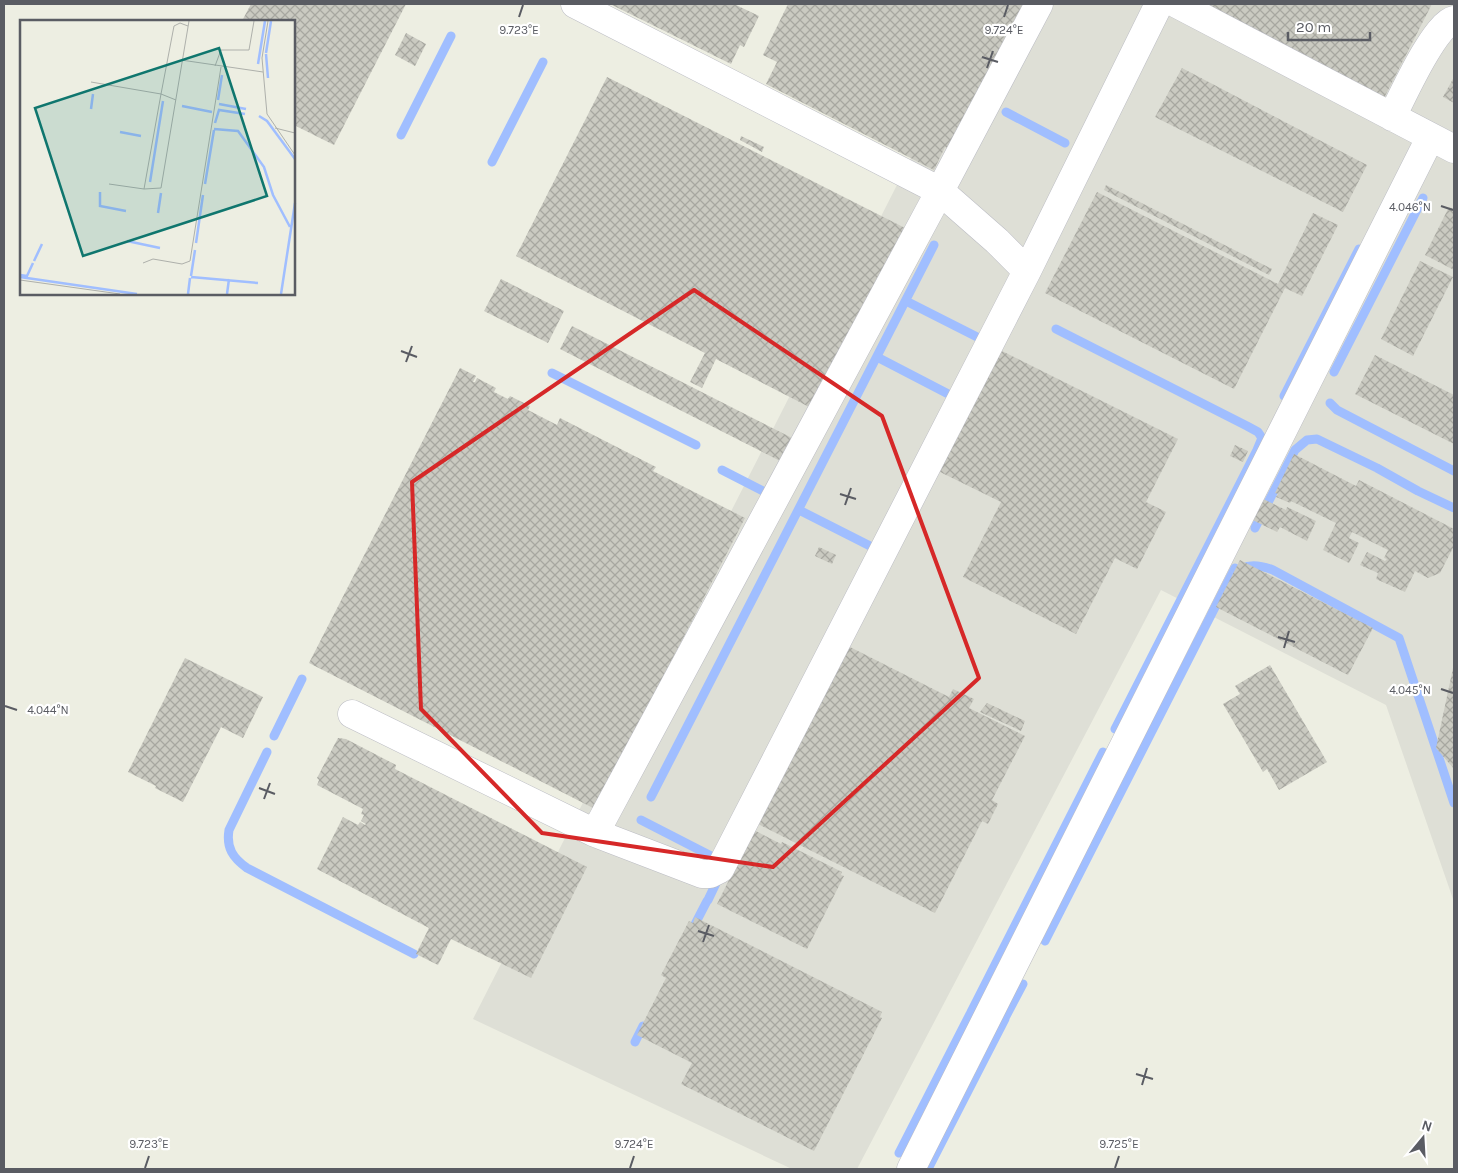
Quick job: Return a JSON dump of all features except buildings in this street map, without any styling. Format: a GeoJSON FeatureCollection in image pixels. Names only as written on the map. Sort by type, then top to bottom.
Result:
{"type":"FeatureCollection","features":[{"type":"Feature","properties":{"kind":"lane"},"geometry":{"type":"LineString","coordinates":[[575,4],[940,191],[1028,271]]}},
{"type":"Feature","properties":{"kind":"lane"},"geometry":{"type":"LineString","coordinates":[[595,833],[1039,4]]}},
{"type":"Feature","properties":{"kind":"lane"},"geometry":{"type":"LineString","coordinates":[[352,714],[595,833],[702,874],[710,874],[720,869],[1028,271],[1159,4]]}},
{"type":"Feature","properties":{"kind":"lane"},"geometry":{"type":"LineString","coordinates":[[1177,4],[1454,149]]}},
{"type":"Feature","properties":{"kind":"lane"},"geometry":{"type":"LineString","coordinates":[[1392,116],[1435,36],[1450,21],[1454,20]]}},
{"type":"Feature","properties":{"kind":"lane"},"geometry":{"type":"LineString","coordinates":[[911,1169],[1430,138]]}},
{"type":"Feature","properties":{"kind":"highlighted area"},"geometry":{"type":"Polygon","coordinates":[[[694,290],[882,416],[979,678],[773,867],[542,833],[421,709],[412,482],[694,290]]]}},
{"type":"Feature","properties":{"kind":"shaded area"},"geometry":{"type":"Polygon","coordinates":[[[989,4],[1454,4],[1454,902],[1386,705],[1161,590],[857,1169],[792,1169],[473,1019],[989,4]]]}},
{"type":"Feature","properties":{"kind":"waterway"},"geometry":{"type":"LineString","coordinates":[[401,135],[451,36]]}},
{"type":"Feature","properties":{"kind":"waterway"},"geometry":{"type":"LineString","coordinates":[[492,162],[543,62]]}},
{"type":"Feature","properties":{"kind":"waterway"},"geometry":{"type":"LineString","coordinates":[[1006,112],[1065,143]]}},
{"type":"Feature","properties":{"kind":"waterway"},"geometry":{"type":"LineString","coordinates":[[1334,372],[1423,198]]}},
{"type":"Feature","properties":{"kind":"waterway"},"geometry":{"type":"LineString","coordinates":[[651,797],[934,245]]}},
{"type":"Feature","properties":{"kind":"waterway"},"geometry":{"type":"LineString","coordinates":[[1284,396],[1359,249]]}},
{"type":"Feature","properties":{"kind":"waterway"},"geometry":{"type":"LineString","coordinates":[[906,301],[985,341],[983,344]]}},
{"type":"Feature","properties":{"kind":"waterway"},"geometry":{"type":"LineString","coordinates":[[1056,329],[1247,426],[1258,432],[1262,438],[1115,729]]}},
{"type":"Feature","properties":{"kind":"waterway"},"geometry":{"type":"LineString","coordinates":[[877,357],[956,398]]}},
{"type":"Feature","properties":{"kind":"waterway"},"geometry":{"type":"LineString","coordinates":[[552,373],[696,445]]}},
{"type":"Feature","properties":{"kind":"waterway"},"geometry":{"type":"LineString","coordinates":[[1330,403],[1337,410],[1454,471]]}},
{"type":"Feature","properties":{"kind":"waterway"},"geometry":{"type":"LineString","coordinates":[[1255,528],[1295,450],[1307,440],[1317,439],[1454,508]]}},
{"type":"Feature","properties":{"kind":"waterway"},"geometry":{"type":"LineString","coordinates":[[722,470],[763,491]]}},
{"type":"Feature","properties":{"kind":"waterway"},"geometry":{"type":"LineString","coordinates":[[799,510],[878,550]]}},
{"type":"Feature","properties":{"kind":"waterway"},"geometry":{"type":"LineString","coordinates":[[1242,568],[1257,566],[1273,570],[1399,638],[1454,803]]}},
{"type":"Feature","properties":{"kind":"waterway"},"geometry":{"type":"LineString","coordinates":[[1045,941],[1235,568]]}},
{"type":"Feature","properties":{"kind":"waterway"},"geometry":{"type":"LineString","coordinates":[[274,736],[302,679]]}},
{"type":"Feature","properties":{"kind":"waterway"},"geometry":{"type":"LineString","coordinates":[[267,752],[229,830],[229,842],[234,856],[247,868],[414,954]]}},
{"type":"Feature","properties":{"kind":"waterway"},"geometry":{"type":"LineString","coordinates":[[971,1012],[1103,752]]}},
{"type":"Feature","properties":{"kind":"waterway"},"geometry":{"type":"LineString","coordinates":[[641,820],[717,859]]}},
{"type":"Feature","properties":{"kind":"waterway"},"geometry":{"type":"LineString","coordinates":[[708,900],[719,877]]}},
{"type":"Feature","properties":{"kind":"waterway"},"geometry":{"type":"LineString","coordinates":[[693,928],[707,901]]}},
{"type":"Feature","properties":{"kind":"waterway"},"geometry":{"type":"LineString","coordinates":[[1005,1018],[1023,984]]}},
{"type":"Feature","properties":{"kind":"waterway"},"geometry":{"type":"LineString","coordinates":[[899,1153],[970,1014]]}},
{"type":"Feature","properties":{"kind":"waterway"},"geometry":{"type":"LineString","coordinates":[[928,1169],[1005,1019]]}},
{"type":"Feature","properties":{"kind":"waterway"},"geometry":{"type":"LineString","coordinates":[[635,1042],[643,1026]]}}]}
